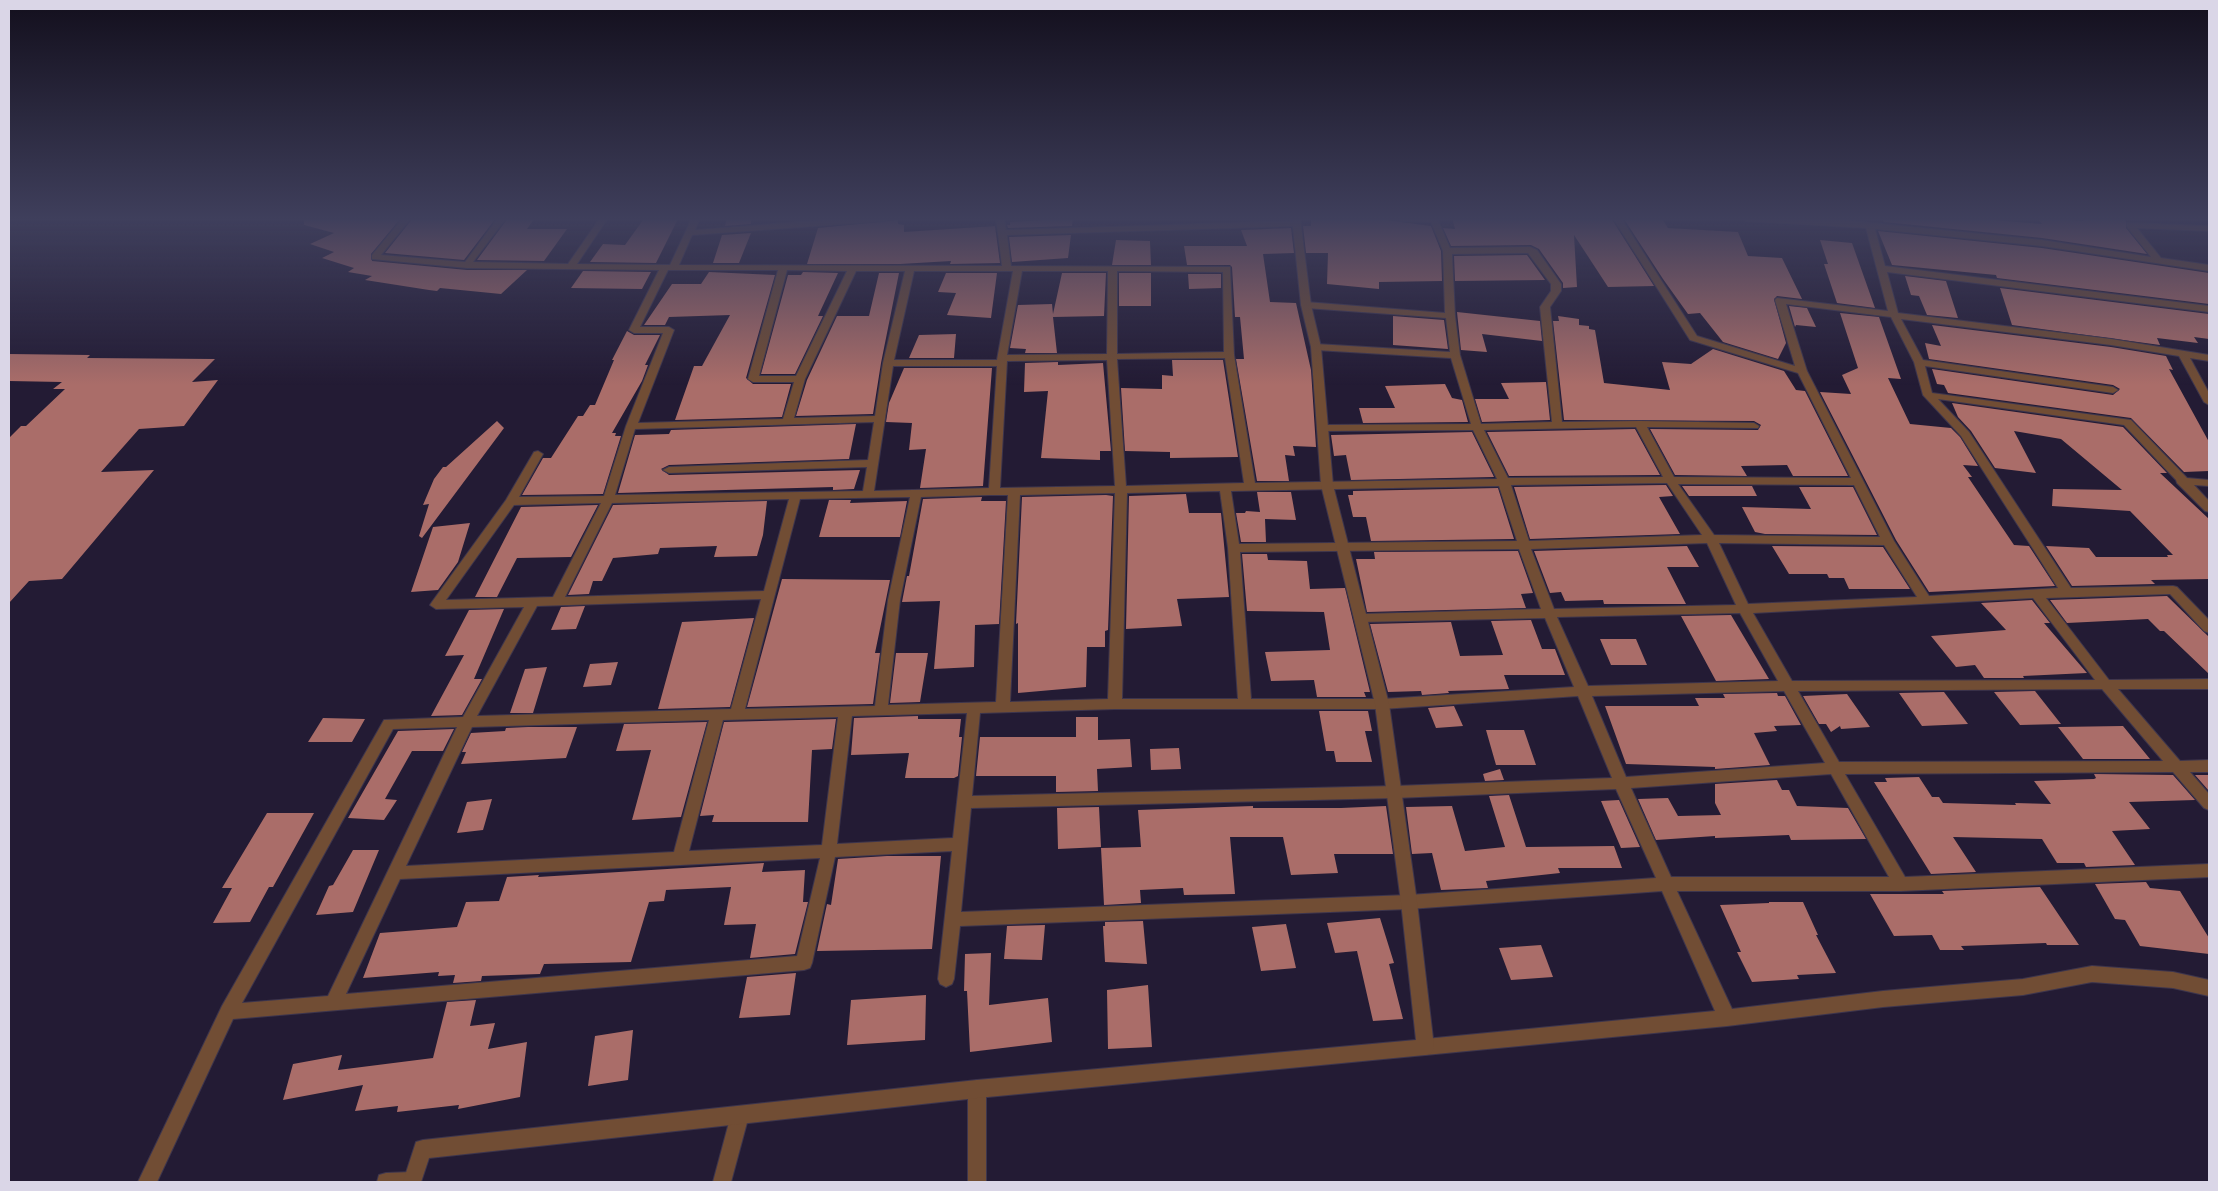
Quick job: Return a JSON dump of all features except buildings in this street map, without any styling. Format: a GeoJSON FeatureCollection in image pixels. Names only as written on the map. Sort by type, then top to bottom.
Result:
{"type":"FeatureCollection","features":[{"type":"Feature","properties":{"kind":"street"},"geometry":{"type":"LineString","coordinates":[[557,601],[608,500],[631,426],[668,330],[634,330],[666,274]]}},
{"type":"Feature","properties":{"kind":"street"},"geometry":{"type":"LineString","coordinates":[[782,274],[753,379],[800,379]]}},
{"type":"Feature","properties":{"kind":"street"},"geometry":{"type":"LineString","coordinates":[[786,423],[800,379],[849,274]]}},
{"type":"Feature","properties":{"kind":"street"},"geometry":{"type":"LineString","coordinates":[[868,496],[888,363],[909,274]]}},
{"type":"Feature","properties":{"kind":"street"},"geometry":{"type":"LineString","coordinates":[[994,493],[1002,361],[1017,274]]}},
{"type":"Feature","properties":{"kind":"street"},"geometry":{"type":"LineString","coordinates":[[1113,274],[1112,356],[1121,490],[1115,704]]}},
{"type":"Feature","properties":{"kind":"street"},"geometry":{"type":"LineString","coordinates":[[1227,274],[1229,355],[1250,487]]}},
{"type":"Feature","properties":{"kind":"street"},"geometry":{"type":"LineString","coordinates":[[1302,274],[1306,305],[1316,347],[1327,485],[1362,618],[1382,704],[1409,902],[1425,1047]]}},
{"type":"Feature","properties":{"kind":"street"},"geometry":{"type":"LineString","coordinates":[[1448,274],[1450,316],[1455,355],[1477,427],[1504,482],[1524,545],[1549,613],[1620,783],[1727,1018]]}},
{"type":"Feature","properties":{"kind":"street"},"geometry":{"type":"LineString","coordinates":[[1549,274],[1556,284],[1556,291],[1545,306],[1557,424]]}},
{"type":"Feature","properties":{"kind":"street"},"geometry":{"type":"LineString","coordinates":[[1652,274],[1693,338],[1802,371]]}},
{"type":"Feature","properties":{"kind":"street"},"geometry":{"type":"LineString","coordinates":[[1882,274],[1894,315],[1919,362],[1928,395],[1965,434],[2067,592]]}},
{"type":"Feature","properties":{"kind":"street"},"geometry":{"type":"LineString","coordinates":[[1925,274],[2209,309]]}},
{"type":"Feature","properties":{"kind":"street"},"geometry":{"type":"LineString","coordinates":[[1926,601],[1888,541],[1856,482],[1802,371],[1780,300],[2111,342],[2209,358]]}},
{"type":"Feature","properties":{"kind":"street"},"geometry":{"type":"LineString","coordinates":[[1306,305],[1450,316]]}},
{"type":"Feature","properties":{"kind":"street"},"geometry":{"type":"LineString","coordinates":[[1316,347],[1455,355]]}},
{"type":"Feature","properties":{"kind":"street"},"geometry":{"type":"LineString","coordinates":[[2183,354],[2209,402]]}},
{"type":"Feature","properties":{"kind":"street"},"geometry":{"type":"LineString","coordinates":[[888,363],[1002,361],[1112,356],[1229,355]]}},
{"type":"Feature","properties":{"kind":"street"},"geometry":{"type":"LineString","coordinates":[[1919,362],[2113,390]]}},
{"type":"Feature","properties":{"kind":"street"},"geometry":{"type":"LineString","coordinates":[[1928,395],[2127,422],[2181,481],[2209,508]]}},
{"type":"Feature","properties":{"kind":"street"},"geometry":{"type":"LineString","coordinates":[[631,426],[880,419]]}},
{"type":"Feature","properties":{"kind":"street"},"geometry":{"type":"LineString","coordinates":[[1323,428],[1477,427],[1557,424],[1754,426]]}},
{"type":"Feature","properties":{"kind":"street"},"geometry":{"type":"LineString","coordinates":[[1640,424],[1670,480],[1711,540],[1744,608],[1901,884]]}},
{"type":"Feature","properties":{"kind":"street"},"geometry":{"type":"LineString","coordinates":[[538,454],[511,501],[436,605],[768,595]]}},
{"type":"Feature","properties":{"kind":"street"},"geometry":{"type":"LineString","coordinates":[[669,470],[873,463]]}},
{"type":"Feature","properties":{"kind":"street"},"geometry":{"type":"LineString","coordinates":[[511,501],[868,496],[1504,482],[1670,480],[1856,482]]}},
{"type":"Feature","properties":{"kind":"street"},"geometry":{"type":"LineString","coordinates":[[2181,481],[2209,483]]}},
{"type":"Feature","properties":{"kind":"street"},"geometry":{"type":"LineString","coordinates":[[1225,488],[1234,548],[1245,704]]}},
{"type":"Feature","properties":{"kind":"street"},"geometry":{"type":"LineString","coordinates":[[1003,707],[1014,493]]}},
{"type":"Feature","properties":{"kind":"street"},"geometry":{"type":"LineString","coordinates":[[881,710],[894,600],[916,495]]}},
{"type":"Feature","properties":{"kind":"street"},"geometry":{"type":"LineString","coordinates":[[737,714],[795,497]]}},
{"type":"Feature","properties":{"kind":"street"},"geometry":{"type":"LineString","coordinates":[[1234,548],[1524,545],[1711,540],[1888,541]]}},
{"type":"Feature","properties":{"kind":"street"},"geometry":{"type":"LineString","coordinates":[[1362,618],[1744,608],[1926,601],[2067,592],[2172,590],[2209,628]]}},
{"type":"Feature","properties":{"kind":"street"},"geometry":{"type":"LineString","coordinates":[[2036,594],[2107,686],[2209,804]]}},
{"type":"Feature","properties":{"kind":"street"},"geometry":{"type":"LineString","coordinates":[[334,1002],[467,722],[533,602]]}},
{"type":"Feature","properties":{"kind":"street"},"geometry":{"type":"LineString","coordinates":[[147,1182],[228,1012],[389,724],[1115,704],[1382,704],[1583,692],[1788,686],[2107,686],[2209,684]]}},
{"type":"Feature","properties":{"kind":"street"},"geometry":{"type":"LineString","coordinates":[[946,979],[974,708]]}},
{"type":"Feature","properties":{"kind":"street"},"geometry":{"type":"LineString","coordinates":[[228,1012],[804,963],[829,851],[846,711]]}},
{"type":"Feature","properties":{"kind":"street"},"geometry":{"type":"LineString","coordinates":[[680,858],[718,714]]}},
{"type":"Feature","properties":{"kind":"street"},"geometry":{"type":"LineString","coordinates":[[964,802],[1395,792],[1620,783],[1835,768],[2209,766]]}},
{"type":"Feature","properties":{"kind":"street"},"geometry":{"type":"LineString","coordinates":[[394,873],[960,844]]}},
{"type":"Feature","properties":{"kind":"street"},"geometry":{"type":"LineString","coordinates":[[952,919],[1409,902],[1666,884],[1901,884],[2209,871]]}},
{"type":"Feature","properties":{"kind":"street"},"geometry":{"type":"LineString","coordinates":[[386,1182],[412,1182],[423,1150],[977,1089],[1727,1018],[1883,999],[2022,986],[2092,974],[2173,980],[2209,988]]}},
{"type":"Feature","properties":{"kind":"street"},"geometry":{"type":"LineString","coordinates":[[977,1089],[977,1182]]}},
{"type":"Feature","properties":{"kind":"street"},"geometry":{"type":"LineString","coordinates":[[722,1182],[740,1115]]}}]}
